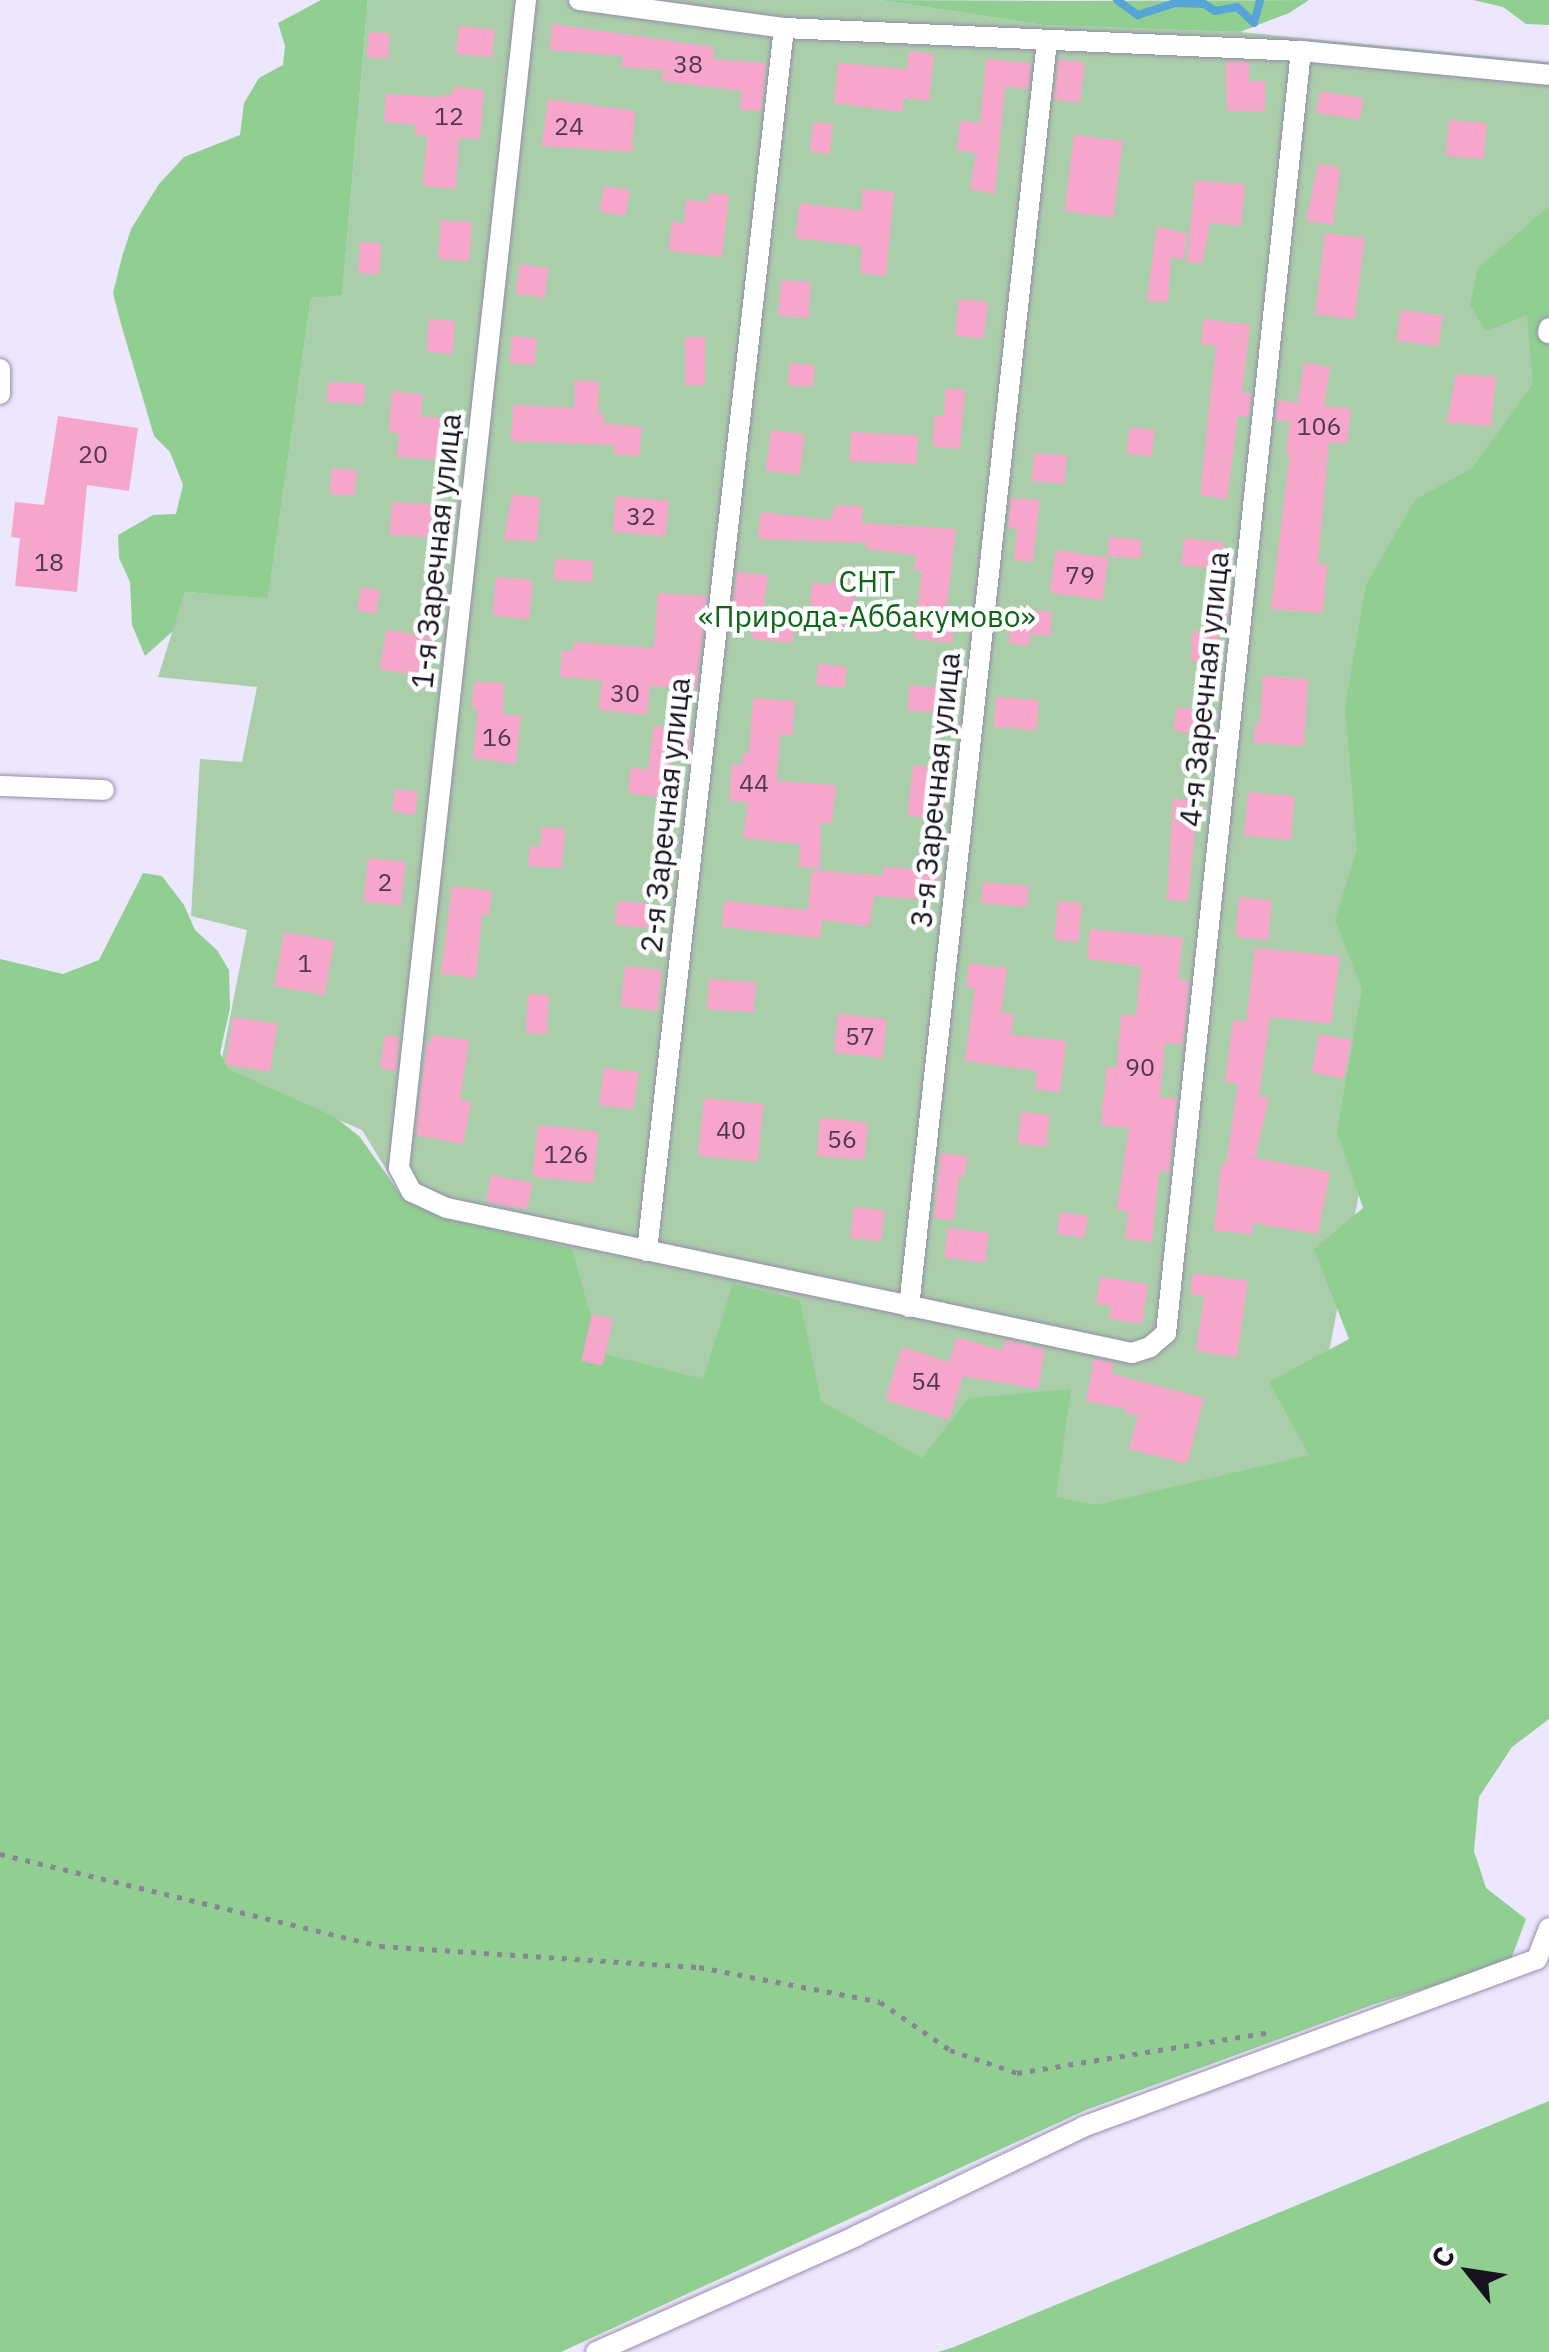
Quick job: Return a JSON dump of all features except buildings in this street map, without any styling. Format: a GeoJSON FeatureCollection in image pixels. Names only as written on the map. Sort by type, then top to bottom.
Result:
{"type":"FeatureCollection","features":[{"type":"Feature","properties":{"kind":"street","name":"1-я Заречная улица"},"geometry":{"type":"LineString","coordinates":[[526,0],[398,1168],[412,1192],[447,1208],[909,1308],[1132,1353],[1150,1347],[1166,1333]]}},
{"type":"Feature","properties":{"kind":"street"},"geometry":{"type":"LineString","coordinates":[[580,0],[784,28],[1301,51],[1549,75]]}},
{"type":"Feature","properties":{"kind":"street","name":"2-я Заречная улица"},"geometry":{"type":"LineString","coordinates":[[647,1251],[784,28]]}},
{"type":"Feature","properties":{"kind":"street","name":"3-я Заречная улица"},"geometry":{"type":"LineString","coordinates":[[909,1308],[1046,40]]}},
{"type":"Feature","properties":{"kind":"street","name":"4-я Заречная улица"},"geometry":{"type":"LineString","coordinates":[[1166,1333],[1301,51]]}},
{"type":"Feature","properties":{"kind":"street"},"geometry":{"type":"LineString","coordinates":[[0,369],[0,394]]}},
{"type":"Feature","properties":{"kind":"street"},"geometry":{"type":"LineString","coordinates":[[0,786],[104,790]]}},
{"type":"Feature","properties":{"kind":"street"},"geometry":{"type":"LineString","coordinates":[[596,2352],[856,2236],[1083,2127],[1536,1958],[1549,1928]]}},
{"type":"Feature","properties":{"kind":"path"},"geometry":{"type":"LineString","coordinates":[[0,1854],[380,1946],[698,1967],[880,2002],[950,2050],[1017,2073],[1281,2030]]}},
{"type":"Feature","properties":{"kind":"green space"},"geometry":{"type":"Polygon","coordinates":[[[321,0],[368,0],[342,295],[311,298],[268,598],[185,592],[173,631],[145,656],[132,625],[130,582],[119,558],[118,535],[153,515],[176,514],[183,485],[170,452],[154,436],[121,324],[113,293],[122,257],[131,229],[159,184],[184,157],[240,135],[244,103],[259,78],[283,65],[285,46],[278,23],[321,0]]]}},
{"type":"Feature","properties":{"kind":"green space","name":"СНТ «Природа-Аббакумово»"},"geometry":{"type":"Polygon","coordinates":[[[368,0],[880,0],[1043,25],[1240,32],[1549,62],[1549,379],[1488,510],[1290,1559],[406,1390],[432,1244],[362,1130],[220,1069],[247,930],[191,916],[200,759],[242,762],[257,687],[158,677],[185,592],[268,597],[311,298],[342,294],[368,0]]]}},
{"type":"Feature","properties":{"kind":"green space"},"geometry":{"type":"Polygon","coordinates":[[[880,0],[1309,0],[1289,13],[1240,32],[1043,25],[880,0]]]}},
{"type":"Feature","properties":{"kind":"green space"},"geometry":{"type":"Polygon","coordinates":[[[1473,0],[1549,0],[1549,25],[1526,24],[1503,7],[1473,0]]]}},
{"type":"Feature","properties":{"kind":"green space"},"geometry":{"type":"Polygon","coordinates":[[[1549,206],[1549,1719],[1512,1747],[1479,1797],[1474,1851],[1486,1888],[1526,1919],[1510,1962],[1372,2005],[1086,2110],[561,2352],[0,2352],[0,959],[63,974],[99,960],[143,873],[162,876],[184,905],[195,930],[217,950],[229,970],[230,1008],[220,1053],[228,1069],[335,1117],[360,1137],[403,1198],[434,1214],[572,1249],[601,1353],[703,1379],[733,1284],[800,1300],[821,1401],[922,1458],[969,1398],[1071,1389],[1056,1497],[1096,1505],[1309,1455],[1269,1382],[1349,1339],[1314,1249],[1363,1208],[1337,1131],[1362,989],[1335,920],[1357,849],[1345,706],[1366,585],[1415,500],[1472,468],[1533,384],[1527,315],[1486,331],[1470,305],[1478,268],[1549,206]]]}},
{"type":"Feature","properties":{"kind":"green space"},"geometry":{"type":"Polygon","coordinates":[[[1549,2101],[1549,2352],[938,2352],[954,2347],[1549,2101]]]}},
{"type":"Feature","properties":{"kind":"waterway"},"geometry":{"type":"LineString","coordinates":[[1117,0],[1138,15],[1175,3],[1204,4],[1215,11],[1237,7],[1254,23],[1260,0]]}}]}
